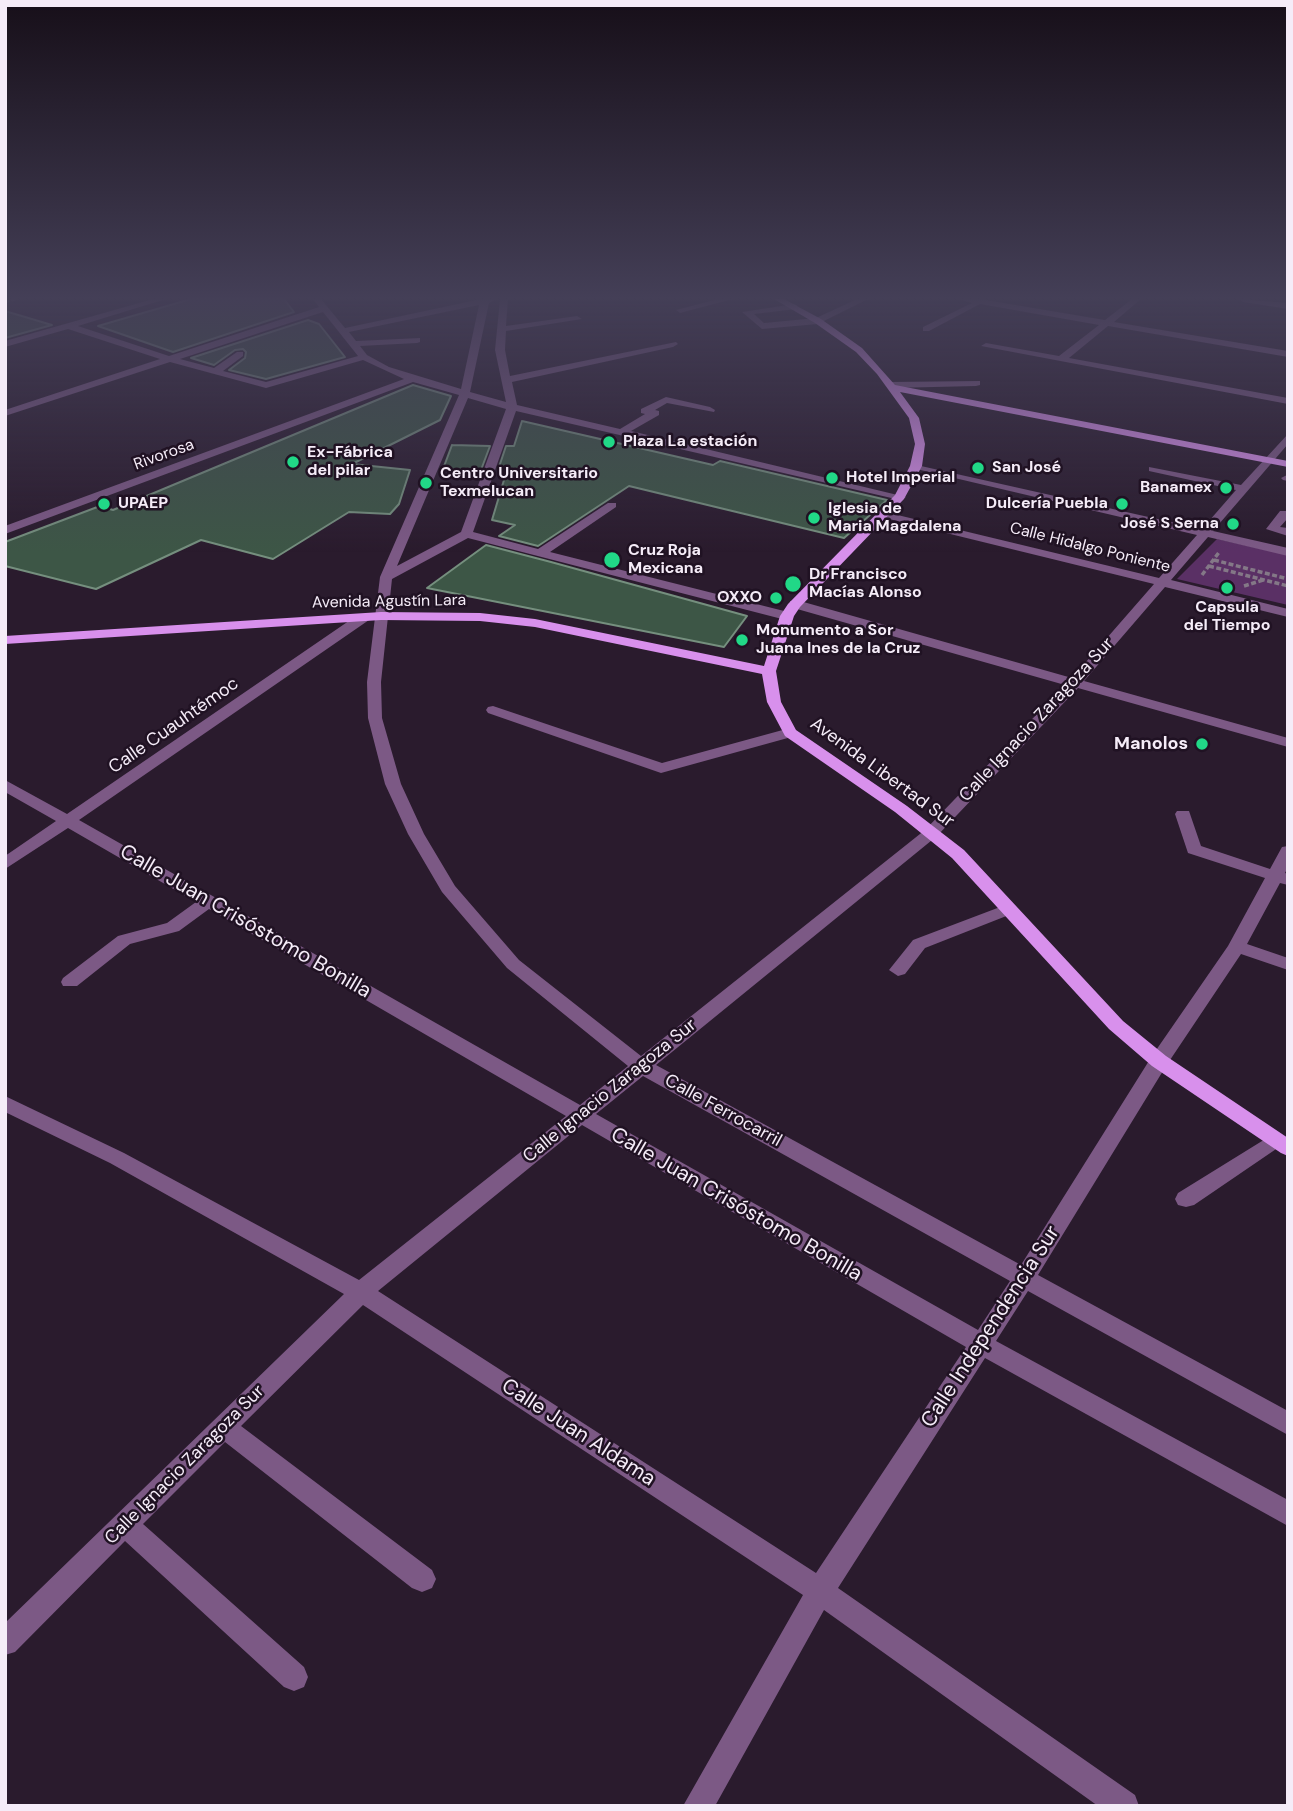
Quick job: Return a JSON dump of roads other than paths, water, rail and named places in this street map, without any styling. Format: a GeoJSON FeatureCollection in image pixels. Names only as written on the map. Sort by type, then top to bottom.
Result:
{"type":"FeatureCollection","features":[{"type":"Feature","properties":{"kind":"main road"},"geometry":{"type":"LineString","coordinates":[[769,671],[791,610],[900,497],[916,466],[920,444],[914,418],[890,384]]}},
{"type":"Feature","properties":{"kind":"main road"},"geometry":{"type":"LineString","coordinates":[[892,386],[1288,464]]}},
{"type":"Feature","properties":{"kind":"main road","name":"Avenida Agustín Lara"},"geometry":{"type":"LineString","coordinates":[[5,640],[373,617],[480,617],[522,621],[769,671]]}},
{"type":"Feature","properties":{"kind":"main road","name":"Avenida Libertad Sur"},"geometry":{"type":"LineString","coordinates":[[769,671],[774,702],[790,733],[958,854],[1116,1025],[1159,1061],[1282,1144]]}},
{"type":"Feature","properties":{"kind":"street"},"geometry":{"type":"LineString","coordinates":[[5,413],[95,384]]}},
{"type":"Feature","properties":{"kind":"street"},"geometry":{"type":"LineString","coordinates":[[255,384],[277,384]]}},
{"type":"Feature","properties":{"kind":"street","name":"Rivorosa"},"geometry":{"type":"LineString","coordinates":[[5,530],[401,384]]}},
{"type":"Feature","properties":{"kind":"street"},"geometry":{"type":"LineString","coordinates":[[429,384],[512,407],[900,497]]}},
{"type":"Feature","properties":{"kind":"street"},"geometry":{"type":"LineString","coordinates":[[465,394],[468,384]]}},
{"type":"Feature","properties":{"kind":"street"},"geometry":{"type":"LineString","coordinates":[[466,534],[512,407],[508,384]]}},
{"type":"Feature","properties":{"kind":"street"},"geometry":{"type":"LineString","coordinates":[[892,386],[962,384]]}},
{"type":"Feature","properties":{"kind":"street"},"geometry":{"type":"LineString","coordinates":[[1194,384],[1288,401]]}},
{"type":"Feature","properties":{"kind":"street","name":"Calle Ferrocarril"},"geometry":{"type":"LineString","coordinates":[[465,394],[386,577],[373,617],[375,718],[393,783],[431,861],[448,888],[513,964],[641,1066],[1288,1424]]}},
{"type":"Feature","properties":{"kind":"street"},"geometry":{"type":"LineString","coordinates":[[621,433],[655,413],[645,411],[666,400],[710,410]]}},
{"type":"Feature","properties":{"kind":"street","name":"Calle Ignacio Zaragoza Sur"},"geometry":{"type":"LineString","coordinates":[[5,1642],[361,1292],[931,833],[1074,684],[1288,438]]}},
{"type":"Feature","properties":{"kind":"street"},"geometry":{"type":"LineString","coordinates":[[916,466],[1288,552]]}},
{"type":"Feature","properties":{"kind":"street"},"geometry":{"type":"LineString","coordinates":[[1153,469],[1245,489]]}},
{"type":"Feature","properties":{"kind":"street"},"geometry":{"type":"LineString","coordinates":[[541,552],[612,505]]}},
{"type":"Feature","properties":{"kind":"street"},"geometry":{"type":"LineString","coordinates":[[5,513],[28,522]]}},
{"type":"Feature","properties":{"kind":"street","name":"Calle Hidalgo Poniente"},"geometry":{"type":"LineString","coordinates":[[885,514],[1288,613]]}},
{"type":"Feature","properties":{"kind":"street"},"geometry":{"type":"LineString","coordinates":[[1288,515],[1284,514],[1272,529],[1288,532]]}},
{"type":"Feature","properties":{"kind":"street"},"geometry":{"type":"LineString","coordinates":[[386,577],[466,534],[791,610],[1288,743]]}},
{"type":"Feature","properties":{"kind":"street","name":"Calle Cuauhtémoc"},"geometry":{"type":"LineString","coordinates":[[5,864],[373,617]]}},
{"type":"Feature","properties":{"kind":"street"},"geometry":{"type":"LineString","coordinates":[[493,710],[661,768],[790,733]]}},
{"type":"Feature","properties":{"kind":"street","name":"Calle Juan Crisóstomo Bonilla"},"geometry":{"type":"LineString","coordinates":[[5,785],[981,1344],[1288,1514]]}},
{"type":"Feature","properties":{"kind":"street"},"geometry":{"type":"LineString","coordinates":[[1183,814],[1194,849],[1281,878]]}},
{"type":"Feature","properties":{"kind":"street","name":"Calle Independencia Sur"},"geometry":{"type":"LineString","coordinates":[[698,1806],[820,1591],[1024,1279],[1159,1061],[1281,878],[1288,850]]}},
{"type":"Feature","properties":{"kind":"street"},"geometry":{"type":"LineString","coordinates":[[70,982],[124,940],[173,928],[209,901]]}},
{"type":"Feature","properties":{"kind":"street"},"geometry":{"type":"LineString","coordinates":[[898,970],[919,944],[1009,909]]}},
{"type":"Feature","properties":{"kind":"street"},"geometry":{"type":"LineString","coordinates":[[1237,947],[1288,964]]}},
{"type":"Feature","properties":{"kind":"street","name":"Calle Juan Aldama"},"geometry":{"type":"LineString","coordinates":[[5,1103],[117,1158],[361,1292],[820,1591],[1124,1806]]}},
{"type":"Feature","properties":{"kind":"street"},"geometry":{"type":"LineString","coordinates":[[1186,1199],[1282,1144]]}},
{"type":"Feature","properties":{"kind":"street"},"geometry":{"type":"LineString","coordinates":[[224,1427],[422,1580]]}},
{"type":"Feature","properties":{"kind":"street"},"geometry":{"type":"LineString","coordinates":[[125,1524],[294,1677]]}},
{"type":"Feature","properties":{"kind":"place","name":"Plaza La estación"},"geometry":{"type":"Point","coordinates":[609,442]}},
{"type":"Feature","properties":{"kind":"place","name":"Ex-Fábrica del pilar"},"geometry":{"type":"Point","coordinates":[293,462]}},
{"type":"Feature","properties":{"kind":"place","name":"San José"},"geometry":{"type":"Point","coordinates":[978,468]}},
{"type":"Feature","properties":{"kind":"place","name":"Hotel Imperial"},"geometry":{"type":"Point","coordinates":[832,478]}},
{"type":"Feature","properties":{"kind":"place","name":"Centro Universitario Texmelucan"},"geometry":{"type":"Point","coordinates":[426,483]}},
{"type":"Feature","properties":{"kind":"place","name":"Banamex"},"geometry":{"type":"Point","coordinates":[1226,488]}},
{"type":"Feature","properties":{"kind":"place","name":"UPAEP"},"geometry":{"type":"Point","coordinates":[104,504]}},
{"type":"Feature","properties":{"kind":"place","name":"Dulcería Puebla"},"geometry":{"type":"Point","coordinates":[1122,504]}},
{"type":"Feature","properties":{"kind":"place","name":"Iglesia de Maria Magdalena"},"geometry":{"type":"Point","coordinates":[814,518]}},
{"type":"Feature","properties":{"kind":"place","name":"José S Serna"},"geometry":{"type":"Point","coordinates":[1233,524]}},
{"type":"Feature","properties":{"kind":"place","name":"Cruz Roja Mexicana"},"geometry":{"type":"Point","coordinates":[612,560]}},
{"type":"Feature","properties":{"kind":"place","name":"Dr Francisco Macías Alonso"},"geometry":{"type":"Point","coordinates":[793,584]}},
{"type":"Feature","properties":{"kind":"place","name":"Capsula del Tiempo"},"geometry":{"type":"Point","coordinates":[1227,588]}},
{"type":"Feature","properties":{"kind":"place","name":"OXXO"},"geometry":{"type":"Point","coordinates":[776,598]}},
{"type":"Feature","properties":{"kind":"place","name":"Monumento a Sor Juana Ines de la Cruz"},"geometry":{"type":"Point","coordinates":[742,640]}},
{"type":"Feature","properties":{"kind":"place","name":"Manolos"},"geometry":{"type":"Point","coordinates":[1202,744]}}]}
